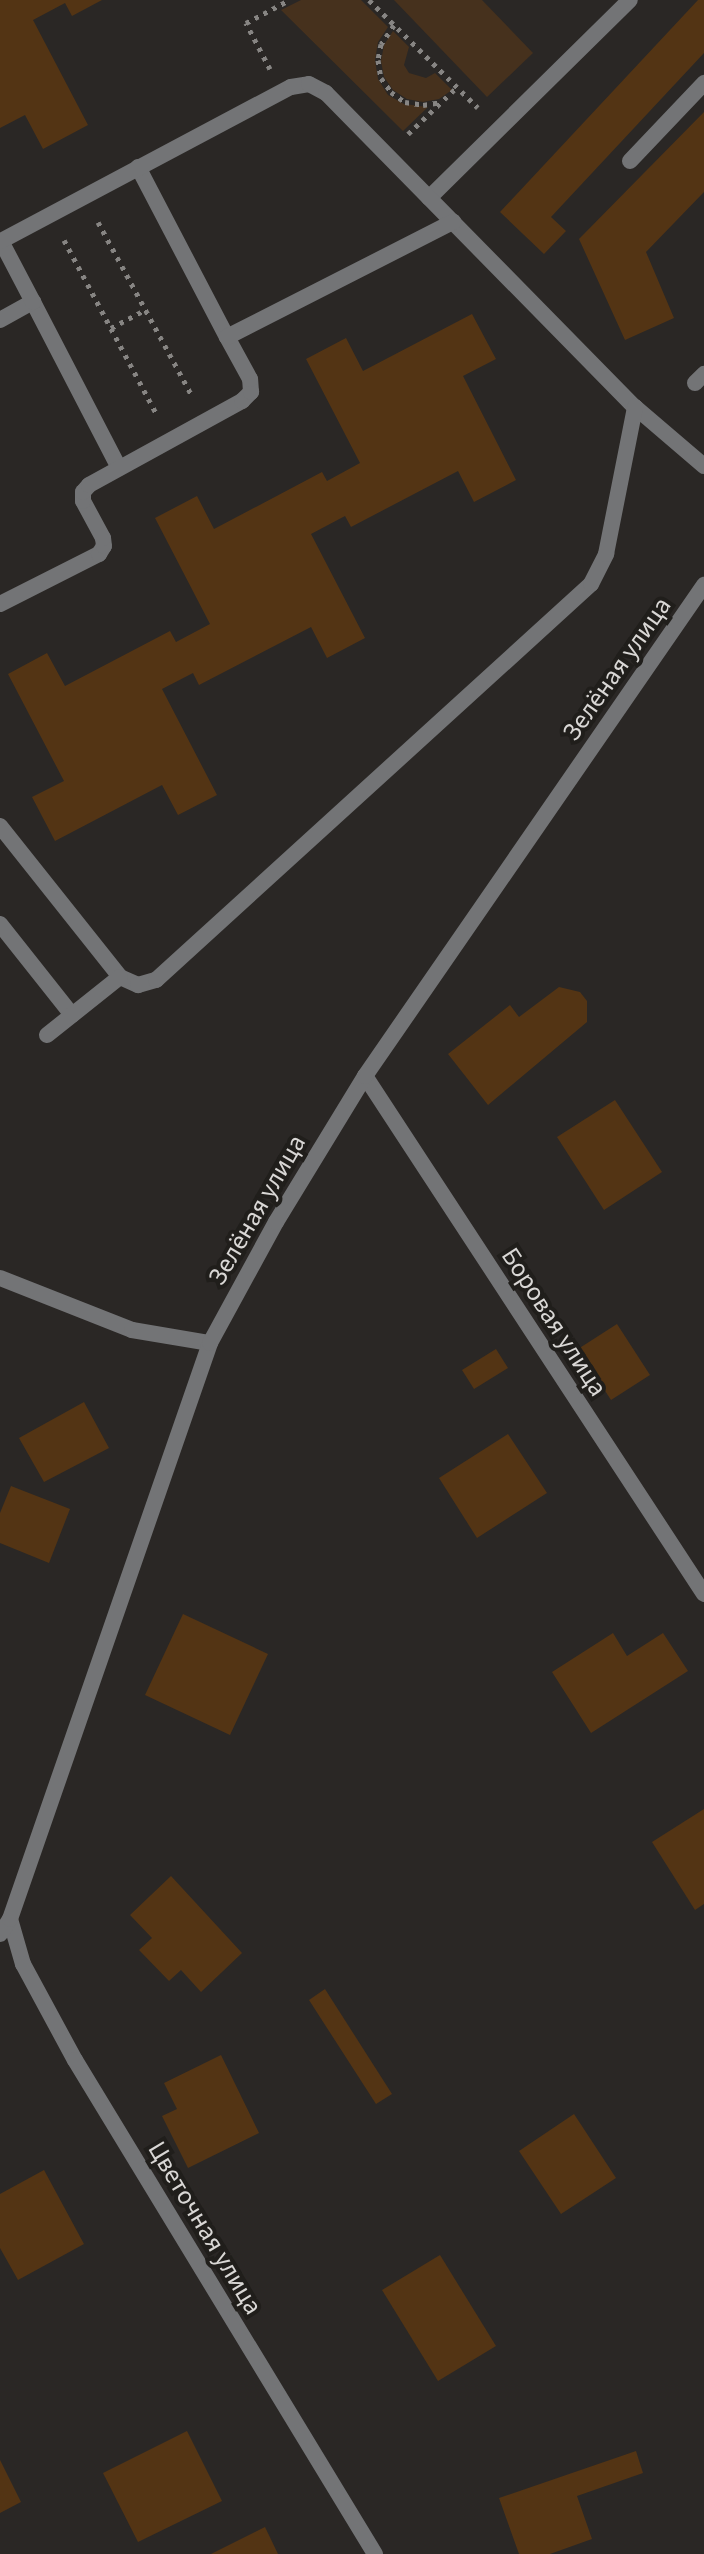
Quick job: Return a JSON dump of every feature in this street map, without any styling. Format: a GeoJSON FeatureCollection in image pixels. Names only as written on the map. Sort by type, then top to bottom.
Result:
{"type":"FeatureCollection","features":[{"type":"Feature","properties":{"kind":"street"},"geometry":{"type":"LineString","coordinates":[[429,198],[630,0]]}},
{"type":"Feature","properties":{"kind":"street"},"geometry":{"type":"LineString","coordinates":[[630,161],[704,83]]}},
{"type":"Feature","properties":{"kind":"street"},"geometry":{"type":"LineString","coordinates":[[119,468],[1,241],[281,91],[309,84],[326,93],[635,407],[704,466]]}},
{"type":"Feature","properties":{"kind":"street"},"geometry":{"type":"LineString","coordinates":[[0,604],[99,554],[104,546],[103,538],[83,501],[83,492],[251,392],[250,379],[138,167]]}},
{"type":"Feature","properties":{"kind":"street"},"geometry":{"type":"LineString","coordinates":[[227,337],[453,222]]}},
{"type":"Feature","properties":{"kind":"street"},"geometry":{"type":"LineString","coordinates":[[0,320],[33,302]]}},
{"type":"Feature","properties":{"kind":"street"},"geometry":{"type":"LineString","coordinates":[[0,826],[120,977],[138,985],[156,980],[591,584],[606,554],[635,407]]}},
{"type":"Feature","properties":{"kind":"street","name":"Зелёная улица"},"geometry":{"type":"LineString","coordinates":[[0,1934],[10,1919],[210,1343],[276,1222],[365,1076],[704,585]]}},
{"type":"Feature","properties":{"kind":"street"},"geometry":{"type":"LineString","coordinates":[[0,924],[72,1015]]}},
{"type":"Feature","properties":{"kind":"street"},"geometry":{"type":"LineString","coordinates":[[47,1035],[120,977]]}},
{"type":"Feature","properties":{"kind":"street","name":"Боровая улица"},"geometry":{"type":"LineString","coordinates":[[365,1076],[704,1594]]}},
{"type":"Feature","properties":{"kind":"street"},"geometry":{"type":"LineString","coordinates":[[0,1278],[132,1330],[210,1343]]}},
{"type":"Feature","properties":{"kind":"street","name":"Цветочная улица"},"geometry":{"type":"LineString","coordinates":[[10,1919],[23,1964],[75,2060],[375,2554]]}},
{"type":"Feature","properties":{"kind":"path"},"geometry":{"type":"LineString","coordinates":[[281,91],[246,23],[289,0]]}},
{"type":"Feature","properties":{"kind":"path"},"geometry":{"type":"LineString","coordinates":[[372,1],[499,129]]}},
{"type":"Feature","properties":{"kind":"path"},"geometry":{"type":"LineString","coordinates":[[394,25],[381,44],[378,60],[381,78],[391,92],[405,102],[423,105],[442,102]]}},
{"type":"Feature","properties":{"kind":"path"},"geometry":{"type":"LineString","coordinates":[[387,154],[457,87]]}},
{"type":"Feature","properties":{"kind":"path"},"geometry":{"type":"LineString","coordinates":[[85,196],[205,422]]}},
{"type":"Feature","properties":{"kind":"path"},"geometry":{"type":"LineString","coordinates":[[50,215],[171,441]]}},
{"type":"Feature","properties":{"kind":"path"},"geometry":{"type":"LineString","coordinates":[[111,328],[145,310]]}},
{"type":"Feature","properties":{"kind":"shaded area"},"geometry":{"type":"Polygon","coordinates":[[[301,0],[361,0],[388,27],[378,42],[375,60],[378,79],[388,95],[404,104],[428,107],[403,131],[281,10],[301,0]]]}},
{"type":"Feature","properties":{"kind":"shaded area"},"geometry":{"type":"Polygon","coordinates":[[[394,0],[482,0],[533,53],[487,97],[394,0]]]}},
{"type":"Feature","properties":{"kind":"shaded area"},"geometry":{"type":"Polygon","coordinates":[[[393,31],[409,47],[404,65],[409,73],[426,78],[435,73],[452,90],[439,99],[423,102],[407,99],[393,90],[384,77],[381,61],[384,45],[393,31]]]}},
{"type":"Feature","properties":{"kind":"building"},"geometry":{"type":"Polygon","coordinates":[[[0,0],[102,0],[72,16],[65,3],[33,20],[88,125],[43,149],[25,115],[0,128],[0,0]]]}},
{"type":"Feature","properties":{"kind":"building"},"geometry":{"type":"Polygon","coordinates":[[[698,0],[704,0],[704,53],[551,217],[566,231],[544,254],[500,212],[698,0]]]}},
{"type":"Feature","properties":{"kind":"building"},"geometry":{"type":"Polygon","coordinates":[[[704,112],[704,192],[646,252],[674,318],[625,340],[579,239],[704,112]]]}},
{"type":"Feature","properties":{"kind":"building"},"geometry":{"type":"Polygon","coordinates":[[[472,314],[496,359],[463,376],[516,480],[474,502],[458,471],[351,527],[345,516],[311,534],[365,638],[327,658],[311,627],[199,685],[193,673],[162,689],[217,795],[178,815],[162,785],[55,841],[32,797],[64,781],[8,674],[47,653],[65,686],[170,631],[176,642],[210,624],[155,518],[197,496],[214,529],[322,472],[327,481],[360,463],[306,359],[346,338],[363,371],[472,314]]]}},
{"type":"Feature","properties":{"kind":"building"},"geometry":{"type":"Polygon","coordinates":[[[559,987],[580,992],[587,1001],[587,1022],[488,1105],[448,1054],[510,1005],[519,1017],[559,987]]]}},
{"type":"Feature","properties":{"kind":"building"},"geometry":{"type":"Polygon","coordinates":[[[615,1100],[662,1172],[604,1210],[557,1137],[615,1100]]]}},
{"type":"Feature","properties":{"kind":"building"},"geometry":{"type":"Polygon","coordinates":[[[617,1324],[650,1375],[611,1400],[578,1349],[617,1324]]]}},
{"type":"Feature","properties":{"kind":"building"},"geometry":{"type":"Polygon","coordinates":[[[496,1349],[508,1368],[474,1389],[462,1370],[496,1349]]]}},
{"type":"Feature","properties":{"kind":"building"},"geometry":{"type":"Polygon","coordinates":[[[84,1402],[109,1448],[44,1482],[19,1438],[84,1402]]]}},
{"type":"Feature","properties":{"kind":"building"},"geometry":{"type":"Polygon","coordinates":[[[508,1434],[547,1493],[477,1538],[439,1478],[508,1434]]]}},
{"type":"Feature","properties":{"kind":"building"},"geometry":{"type":"Polygon","coordinates":[[[11,1486],[70,1509],[49,1563],[0,1543],[0,1513],[11,1486]]]}},
{"type":"Feature","properties":{"kind":"building"},"geometry":{"type":"Polygon","coordinates":[[[183,1614],[268,1654],[230,1735],[145,1695],[183,1614]]]}},
{"type":"Feature","properties":{"kind":"building"},"geometry":{"type":"Polygon","coordinates":[[[613,1633],[627,1656],[663,1633],[688,1671],[591,1733],[552,1672],[613,1633]]]}},
{"type":"Feature","properties":{"kind":"building"},"geometry":{"type":"Polygon","coordinates":[[[704,1809],[704,1904],[695,1910],[652,1842],[704,1809]]]}},
{"type":"Feature","properties":{"kind":"building"},"geometry":{"type":"Polygon","coordinates":[[[171,1876],[242,1953],[201,1992],[181,1970],[169,1981],[139,1950],[152,1938],[130,1915],[171,1876]]]}},
{"type":"Feature","properties":{"kind":"building"},"geometry":{"type":"Polygon","coordinates":[[[325,1989],[392,2094],[376,2104],[309,2000],[325,1989]]]}},
{"type":"Feature","properties":{"kind":"building"},"geometry":{"type":"Polygon","coordinates":[[[221,2055],[259,2133],[188,2168],[162,2116],[177,2109],[164,2083],[221,2055]]]}},
{"type":"Feature","properties":{"kind":"building"},"geometry":{"type":"Polygon","coordinates":[[[574,2114],[616,2178],[561,2214],[519,2151],[574,2114]]]}},
{"type":"Feature","properties":{"kind":"building"},"geometry":{"type":"Polygon","coordinates":[[[44,2170],[84,2244],[18,2280],[0,2248],[0,2194],[44,2170]]]}},
{"type":"Feature","properties":{"kind":"building"},"geometry":{"type":"Polygon","coordinates":[[[440,2255],[496,2346],[438,2381],[382,2290],[440,2255]]]}},
{"type":"Feature","properties":{"kind":"building"},"geometry":{"type":"Polygon","coordinates":[[[187,2431],[222,2501],[138,2542],[103,2473],[187,2431]]]}},
{"type":"Feature","properties":{"kind":"building"},"geometry":{"type":"Polygon","coordinates":[[[636,2451],[643,2473],[577,2496],[592,2539],[550,2554],[519,2554],[499,2498],[636,2451]]]}},
{"type":"Feature","properties":{"kind":"building"},"geometry":{"type":"Polygon","coordinates":[[[0,2460],[21,2502],[0,2513],[0,2460]]]}},
{"type":"Feature","properties":{"kind":"building"},"geometry":{"type":"Polygon","coordinates":[[[265,2527],[278,2554],[211,2554],[265,2527]]]}}]}
